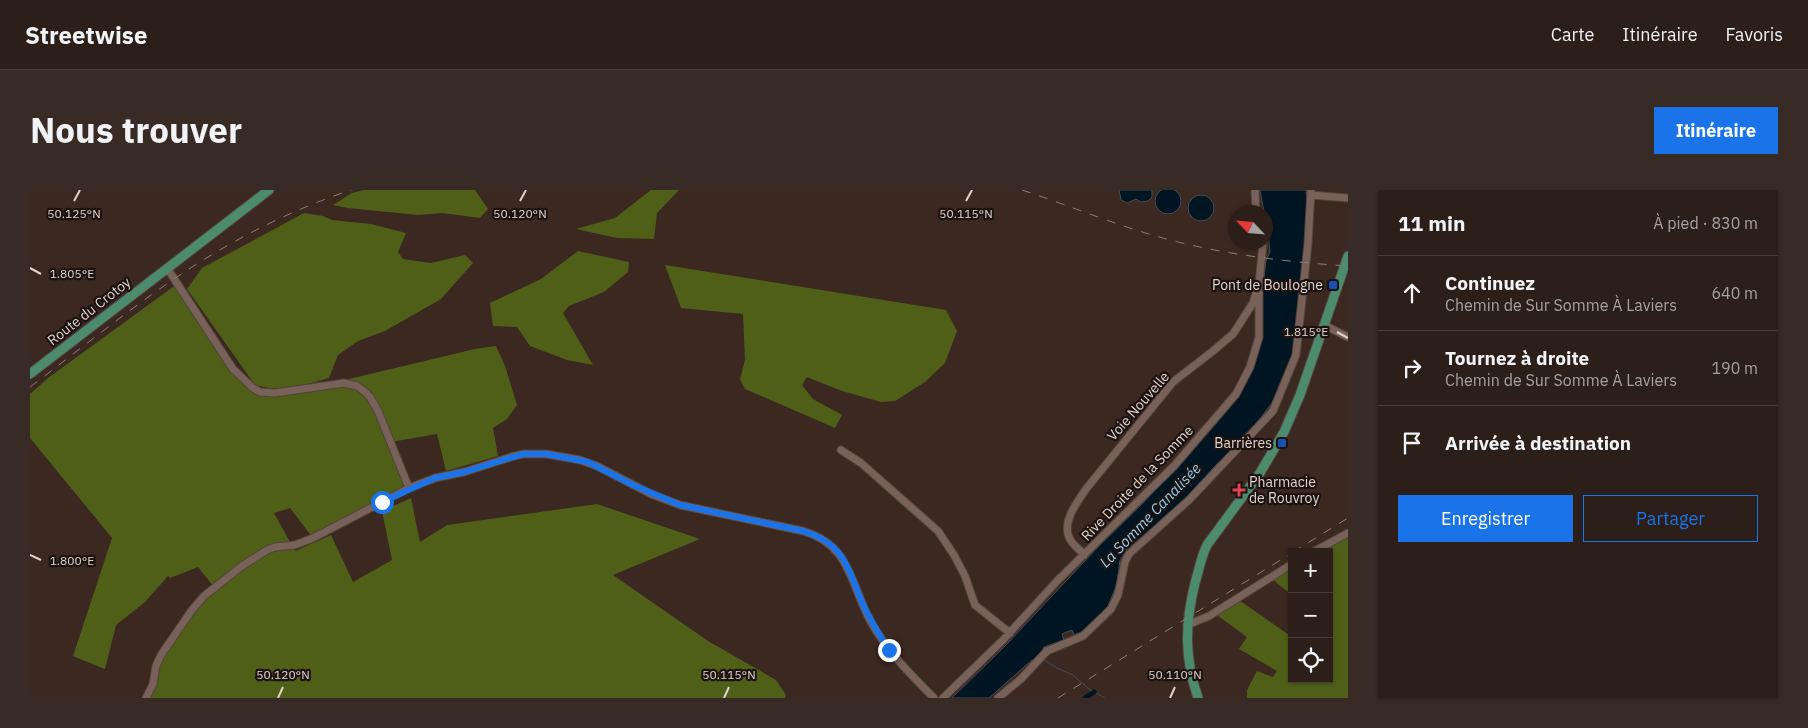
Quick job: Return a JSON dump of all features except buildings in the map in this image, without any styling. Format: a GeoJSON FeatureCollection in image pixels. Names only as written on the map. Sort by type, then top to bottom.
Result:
{"type":"FeatureCollection","features":[{"type":"Feature","properties":{"kind":"main road","name":"Route du Crotoy"},"geometry":{"type":"LineString","coordinates":[[30,374],[269,190]]}},
{"type":"Feature","properties":{"kind":"main road"},"geometry":{"type":"LineString","coordinates":[[1198,698],[1189,662],[1187,626],[1192,597],[1205,550],[1260,472],[1284,432],[1300,395],[1348,256]]}},
{"type":"Feature","properties":{"kind":"street"},"geometry":{"type":"LineString","coordinates":[[1255,190],[1256,205]]}},
{"type":"Feature","properties":{"kind":"street"},"geometry":{"type":"LineString","coordinates":[[998,698],[1021,679],[1047,651],[1083,636],[1111,609],[1118,595],[1125,562],[1129,554],[1189,500],[1273,411],[1296,355],[1308,244],[1311,193],[1348,198]]}},
{"type":"Feature","properties":{"kind":"street","name":"Rive Droite de la Somme"},"geometry":{"type":"LineString","coordinates":[[943,698],[1010,633],[1084,555],[1174,466],[1236,394],[1256,354],[1259,338],[1259,286],[1262,250]]}},
{"type":"Feature","properties":{"kind":"street"},"geometry":{"type":"LineString","coordinates":[[166,269],[233,369],[253,388],[260,392],[275,393],[344,383],[357,386],[370,396],[378,411],[409,488]]}},
{"type":"Feature","properties":{"kind":"street","name":"Voie Nouvelle"},"geometry":{"type":"LineString","coordinates":[[1084,555],[1069,537],[1069,520],[1074,506],[1173,382],[1232,334],[1253,303],[1259,286]]}},
{"type":"Feature","properties":{"kind":"street"},"geometry":{"type":"LineString","coordinates":[[1324,326],[1348,337]]}},
{"type":"Feature","properties":{"kind":"street"},"geometry":{"type":"LineString","coordinates":[[841,450],[861,463],[938,532],[954,555],[965,576],[975,606],[1010,633]]}},
{"type":"Feature","properties":{"kind":"street"},"geometry":{"type":"LineString","coordinates":[[146,698],[153,684],[158,662],[198,602],[229,576],[267,550],[275,546],[295,545],[307,540],[409,488],[435,478],[464,472],[517,455],[546,454],[588,462],[645,491],[680,505],[811,533],[827,542],[836,549],[845,561],[871,622],[896,659],[934,698]]}},
{"type":"Feature","properties":{"kind":"street"},"geometry":{"type":"LineString","coordinates":[[1320,548],[1348,533]]}},
{"type":"Feature","properties":{"kind":"street"},"geometry":{"type":"LineString","coordinates":[[1187,626],[1209,616],[1288,567]]}},
{"type":"Feature","properties":{"kind":"green space"},"geometry":{"type":"Polygon","coordinates":[[[364,190],[475,190],[488,209],[480,218],[442,213],[418,215],[333,205],[352,193],[364,190]]]}},
{"type":"Feature","properties":{"kind":"green space"},"geometry":{"type":"Polygon","coordinates":[[[651,190],[679,190],[657,213],[654,239],[617,238],[576,229],[615,218],[651,190]]]}},
{"type":"Feature","properties":{"kind":"green space"},"geometry":{"type":"Polygon","coordinates":[[[304,213],[323,216],[332,220],[371,224],[406,233],[398,252],[403,259],[431,263],[465,255],[473,263],[441,299],[385,331],[358,341],[338,355],[329,378],[301,386],[284,388],[255,385],[187,289],[202,268],[304,213]]]}},
{"type":"Feature","properties":{"kind":"green space"},"geometry":{"type":"Polygon","coordinates":[[[578,251],[629,262],[628,272],[604,292],[569,306],[563,313],[593,365],[567,360],[530,346],[517,327],[493,326],[490,303],[541,279],[578,251]]]}},
{"type":"Feature","properties":{"kind":"green space"},"geometry":{"type":"Polygon","coordinates":[[[665,265],[946,310],[957,331],[945,363],[925,382],[895,401],[881,402],[842,391],[807,377],[802,385],[813,399],[842,415],[835,428],[745,389],[740,379],[745,360],[743,314],[681,308],[665,265]]]}},
{"type":"Feature","properties":{"kind":"green space"},"geometry":{"type":"Polygon","coordinates":[[[177,284],[228,361],[260,392],[344,383],[349,379],[475,349],[496,346],[505,366],[517,405],[507,419],[493,428],[498,456],[446,471],[437,434],[391,442],[409,488],[313,538],[290,508],[274,513],[295,551],[331,535],[353,582],[392,560],[382,511],[411,498],[420,542],[447,525],[597,504],[700,539],[613,575],[708,641],[776,680],[786,695],[785,698],[146,698],[156,666],[171,639],[214,587],[198,567],[170,578],[168,576],[145,602],[116,625],[105,669],[73,656],[112,538],[30,438],[30,394],[48,378],[177,284]]]}},
{"type":"Feature","properties":{"kind":"green space"},"geometry":{"type":"Polygon","coordinates":[[[1348,537],[1348,698],[1247,698],[1247,690],[1257,671],[1273,677],[1277,671],[1239,649],[1247,637],[1214,613],[1236,598],[1288,634],[1288,683],[1333,683],[1333,548],[1327,548],[1348,537]]]}},
{"type":"Feature","properties":{"kind":"green space"},"geometry":{"type":"Polygon","coordinates":[[[1288,569],[1288,592],[1272,579],[1288,569]]]}},
{"type":"Feature","properties":{"kind":"water"},"geometry":{"type":"Polygon","coordinates":[[[1168,188],[1177,192],[1181,201],[1177,210],[1168,214],[1159,210],[1155,201],[1159,192],[1168,188]]]}},
{"type":"Feature","properties":{"kind":"water"},"geometry":{"type":"Polygon","coordinates":[[[1119,190],[1152,190],[1152,197],[1148,201],[1141,202],[1136,199],[1127,203],[1121,200],[1119,190]]]}},
{"type":"Feature","properties":{"kind":"water","name":"La Somme Canalisée"},"geometry":{"type":"Polygon","coordinates":[[[1260,190],[1306,190],[1308,213],[1293,358],[1272,403],[1252,429],[1177,508],[1127,549],[1120,560],[1117,584],[1108,606],[1086,630],[1074,635],[1072,630],[1062,634],[1064,640],[1044,647],[1034,661],[1032,660],[989,698],[952,698],[1144,502],[1239,396],[1257,356],[1261,336],[1262,294],[1266,261],[1270,250],[1273,250],[1273,205],[1263,205],[1260,190]]]}},
{"type":"Feature","properties":{"kind":"water"},"geometry":{"type":"Polygon","coordinates":[[[1201,195],[1210,199],[1214,208],[1210,217],[1201,221],[1192,217],[1188,208],[1192,199],[1201,195]]]}},
{"type":"Feature","properties":{"kind":"waterway"},"geometry":{"type":"LineString","coordinates":[[1043,659],[1073,675],[1089,689],[1105,698]]}},
{"type":"Feature","properties":{"kind":"waterway"},"geometry":{"type":"LineString","coordinates":[[1085,698],[1094,692]]}},
{"type":"Feature","properties":{"kind":"railway"},"geometry":{"type":"LineString","coordinates":[[30,387],[137,305],[216,252],[259,228],[351,190]]}},
{"type":"Feature","properties":{"kind":"railway"},"geometry":{"type":"LineString","coordinates":[[1022,190],[1170,240],[1258,257],[1348,266]]}},
{"type":"Feature","properties":{"kind":"railway"},"geometry":{"type":"LineString","coordinates":[[1299,548],[1348,518]]}},
{"type":"Feature","properties":{"kind":"railway"},"geometry":{"type":"LineString","coordinates":[[1058,698],[1288,555]]}},
{"type":"Feature","properties":{"kind":"place","name":"Pont de Boulogne"},"geometry":{"type":"Point","coordinates":[1333,285]}},
{"type":"Feature","properties":{"kind":"place","name":"Barrières"},"geometry":{"type":"Point","coordinates":[1282,443]}},
{"type":"Feature","properties":{"kind":"place","name":"Pharmacie de Rouvroy"},"geometry":{"type":"Point","coordinates":[1239,490]}},
{"type":"Feature","properties":{"kind":"route"},"geometry":{"type":"LineString","coordinates":[[382,502],[409,488],[435,478],[464,472],[523,454],[557,455],[588,462],[651,494],[680,505],[803,531],[820,537],[836,549],[845,561],[871,622],[889,650]]}}]}
